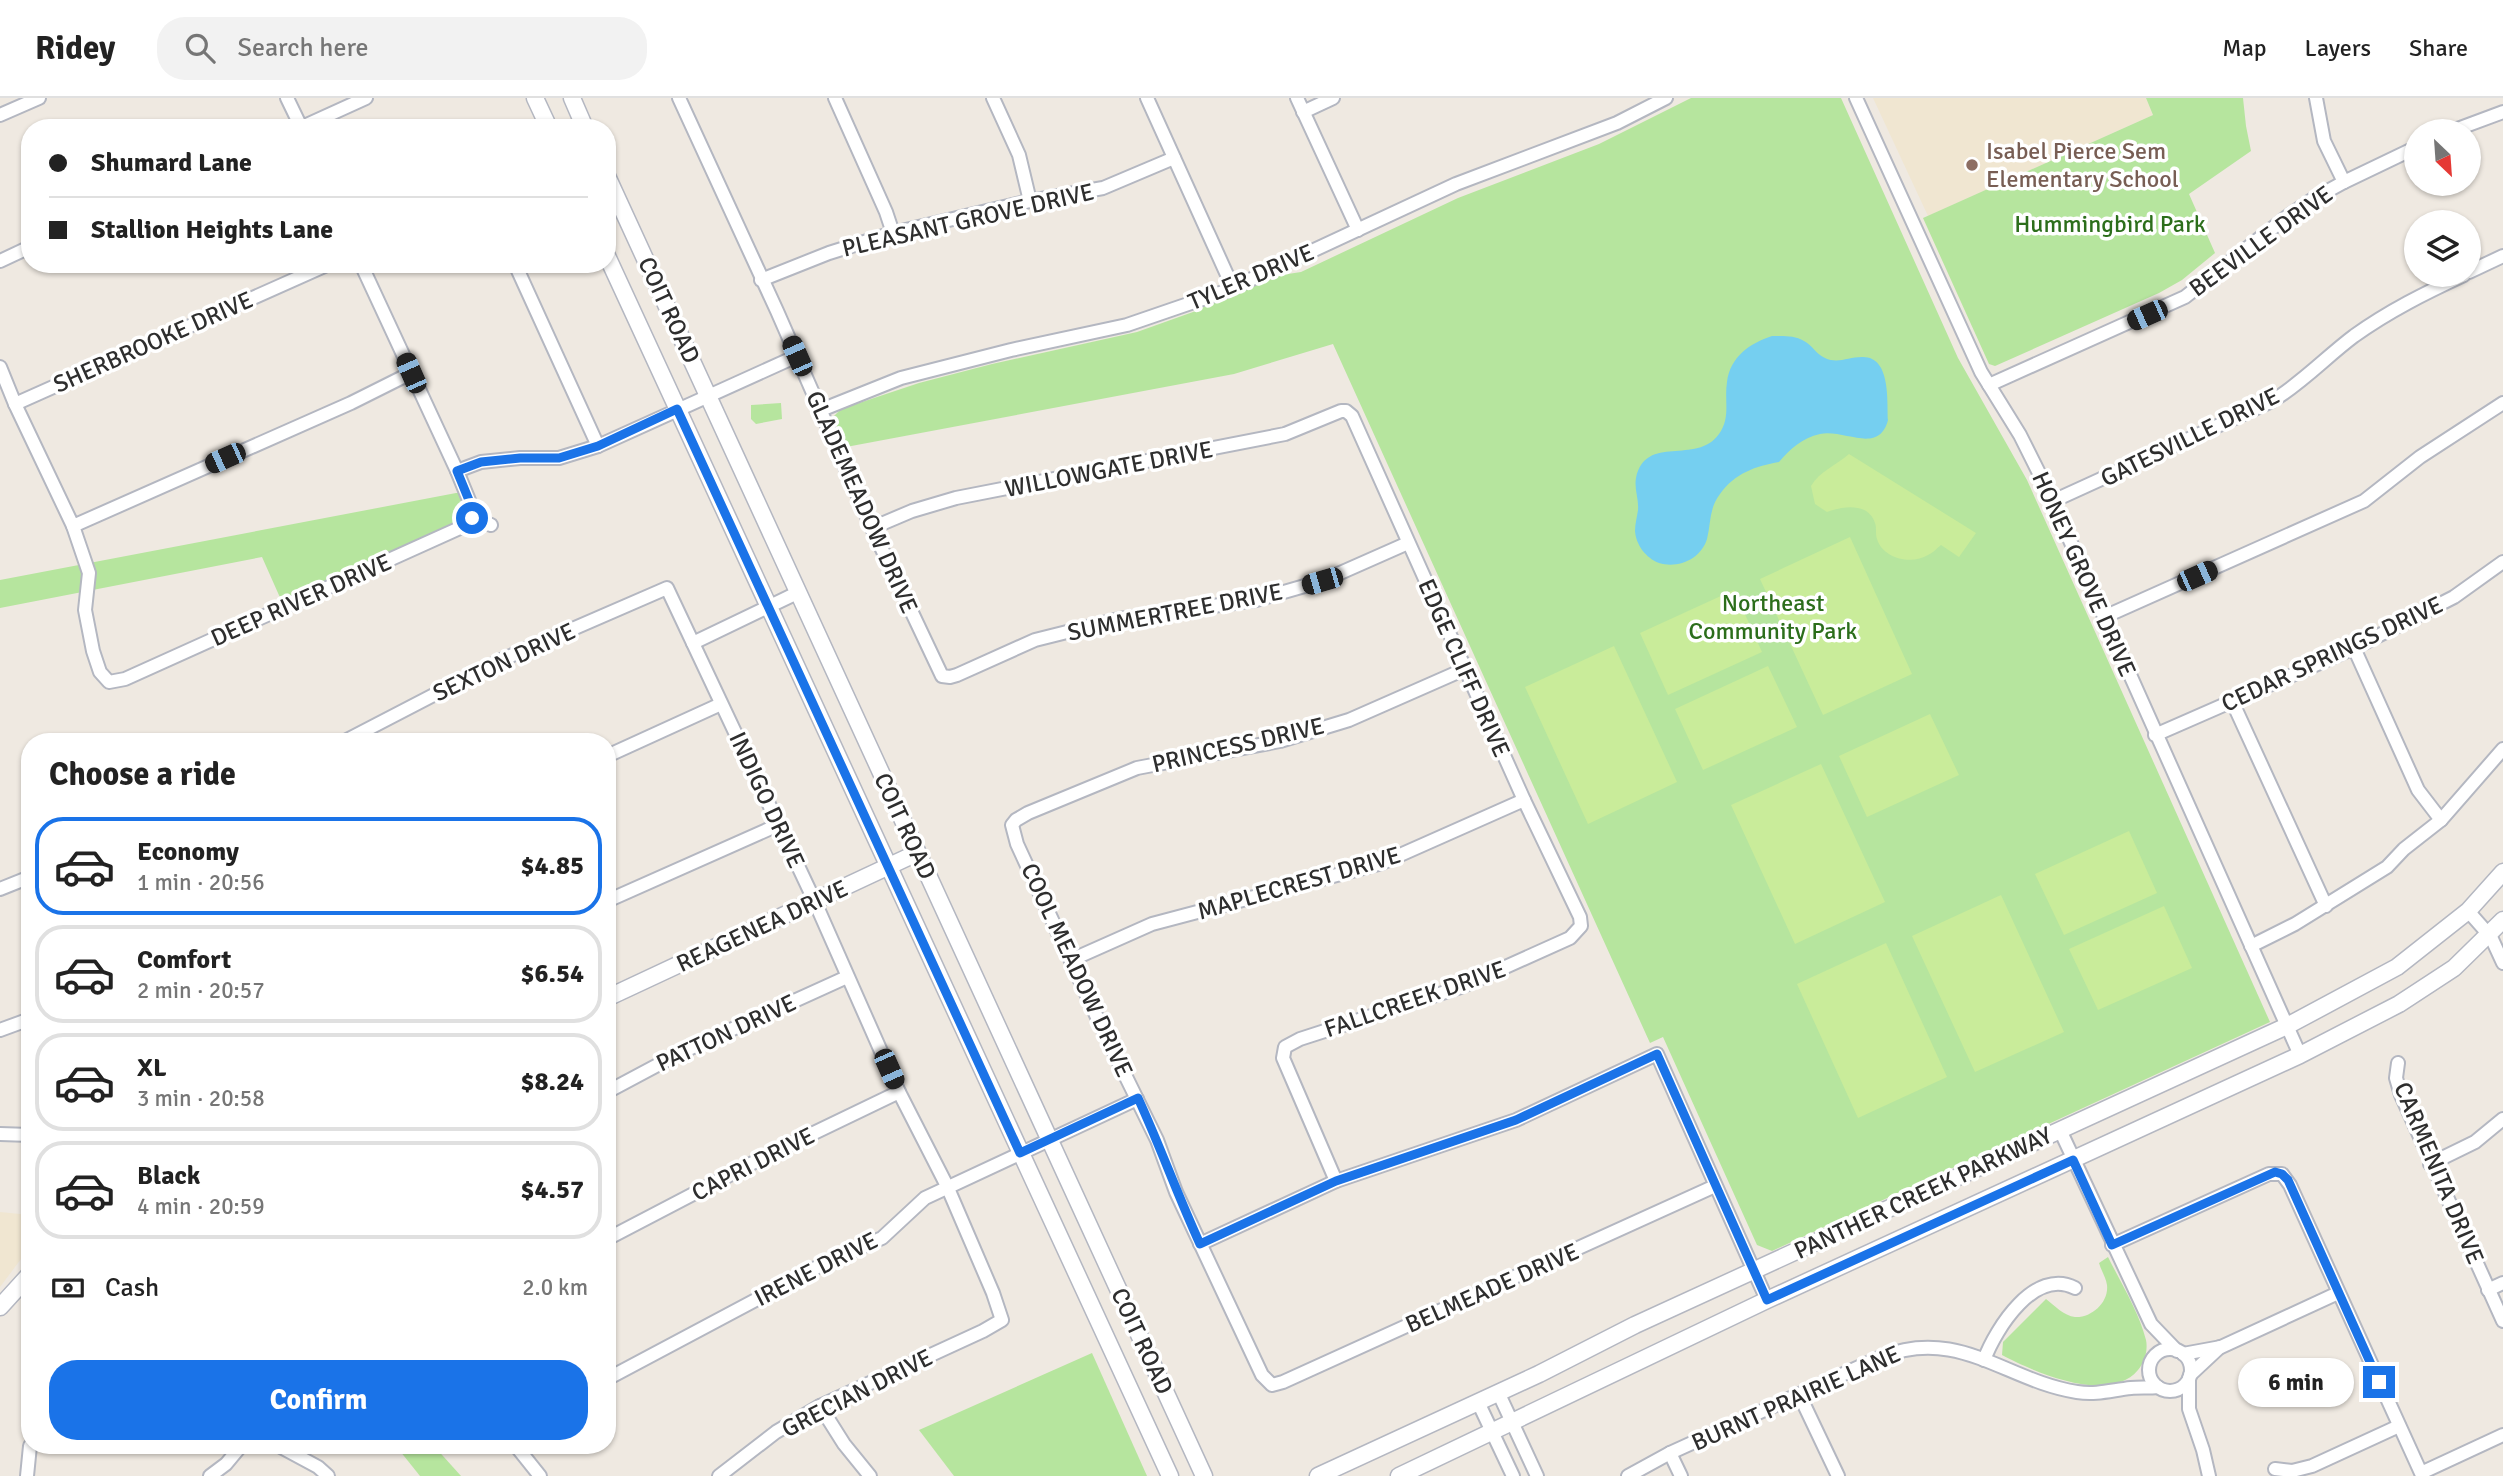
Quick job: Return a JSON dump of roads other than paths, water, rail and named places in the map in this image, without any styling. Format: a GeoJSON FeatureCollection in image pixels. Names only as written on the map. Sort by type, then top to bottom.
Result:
{"type":"FeatureCollection","features":[{"type":"Feature","properties":{"kind":"main road"},"geometry":{"type":"LineString","coordinates":[[535,98],[545,119]]}},
{"type":"Feature","properties":{"kind":"main road"},"geometry":{"type":"LineString","coordinates":[[572,98],[581,119]]}},
{"type":"Feature","properties":{"kind":"main road","name":"COIT ROAD"},"geometry":{"type":"LineString","coordinates":[[616,196],[1204,1476]]}},
{"type":"Feature","properties":{"kind":"main road","name":"COIT ROAD"},"geometry":{"type":"LineString","coordinates":[[615,273],[1170,1476]]}},
{"type":"Feature","properties":{"kind":"main road","name":"REAGENEA DRIVE"},"geometry":{"type":"LineString","coordinates":[[616,994],[917,853]]}},
{"type":"Feature","properties":{"kind":"main road","name":"PANTHER CREEK PARKWAY"},"geometry":{"type":"LineString","coordinates":[[1318,1476],[1478,1402],[1626,1329],[2287,1026],[2397,967],[2468,911],[2503,872]]}},
{"type":"Feature","properties":{"kind":"main road","name":"PANTHER CREEK PARKWAY"},"geometry":{"type":"LineString","coordinates":[[1399,1476],[1767,1300],[2300,1055],[2399,1004],[2454,968],[2494,938],[2503,920]]}},
{"type":"Feature","properties":{"kind":"main road"},"geometry":{"type":"LineString","coordinates":[[0,1307],[21,1284]]}},
{"type":"Feature","properties":{"kind":"street"},"geometry":{"type":"LineString","coordinates":[[1,112],[39,98]]}},
{"type":"Feature","properties":{"kind":"street"},"geometry":{"type":"LineString","coordinates":[[287,98],[297,119]]}},
{"type":"Feature","properties":{"kind":"street"},"geometry":{"type":"LineString","coordinates":[[319,119],[366,98]]}},
{"type":"Feature","properties":{"kind":"street","name":"GLADEMEADOW DRIVE"},"geometry":{"type":"LineString","coordinates":[[679,98],[872,528],[942,676]]}},
{"type":"Feature","properties":{"kind":"street"},"geometry":{"type":"LineString","coordinates":[[835,98],[886,212],[892,233]]}},
{"type":"Feature","properties":{"kind":"street"},"geometry":{"type":"LineString","coordinates":[[993,98],[1019,155],[1030,201]]}},
{"type":"Feature","properties":{"kind":"street"},"geometry":{"type":"LineString","coordinates":[[1147,98],[1233,288]]}},
{"type":"Feature","properties":{"kind":"street"},"geometry":{"type":"LineString","coordinates":[[1297,98],[1359,230]]}},
{"type":"Feature","properties":{"kind":"street"},"geometry":{"type":"LineString","coordinates":[[1303,112],[1333,98]]}},
{"type":"Feature","properties":{"kind":"street","name":"TYLER DRIVE"},"geometry":{"type":"LineString","coordinates":[[821,410],[901,378],[1127,325],[1233,288],[1456,184],[1617,123],[1666,98]]}},
{"type":"Feature","properties":{"kind":"street","name":"HONEY GROVE DRIVE"},"geometry":{"type":"LineString","coordinates":[[1856,98],[1989,385],[2020,435],[2053,501],[2155,735],[2300,1055]]}},
{"type":"Feature","properties":{"kind":"street"},"geometry":{"type":"LineString","coordinates":[[2315,98],[2324,141],[2344,182]]}},
{"type":"Feature","properties":{"kind":"street"},"geometry":{"type":"LineString","coordinates":[[2482,120],[2503,112]]}},
{"type":"Feature","properties":{"kind":"street","name":"BEEVILLE DRIVE"},"geometry":{"type":"LineString","coordinates":[[1989,385],[2185,297],[2288,216],[2344,182],[2404,153]]}},
{"type":"Feature","properties":{"kind":"street","name":"PLEASANT GROVE DRIVE"},"geometry":{"type":"LineString","coordinates":[[761,280],[829,253],[892,233],[1030,201],[1103,188],[1174,158]]}},
{"type":"Feature","properties":{"kind":"street"},"geometry":{"type":"LineString","coordinates":[[0,261],[21,251]]}},
{"type":"Feature","properties":{"kind":"street"},"geometry":{"type":"LineString","coordinates":[[2481,266],[2503,256]]}},
{"type":"Feature","properties":{"kind":"street","name":"SHERBROOKE DRIVE"},"geometry":{"type":"LineString","coordinates":[[15,404],[309,273]]}},
{"type":"Feature","properties":{"kind":"street"},"geometry":{"type":"LineString","coordinates":[[365,273],[457,471],[473,510],[472,518],[491,525]]}},
{"type":"Feature","properties":{"kind":"street"},"geometry":{"type":"LineString","coordinates":[[519,273],[598,446]]}},
{"type":"Feature","properties":{"kind":"street","name":"GATESVILLE DRIVE"},"geometry":{"type":"LineString","coordinates":[[2053,501],[2272,401],[2301,381],[2351,338],[2395,308],[2439,287]]}},
{"type":"Feature","properties":{"kind":"street"},"geometry":{"type":"LineString","coordinates":[[457,471],[481,462],[559,458],[598,446],[797,356]]}},
{"type":"Feature","properties":{"kind":"street"},"geometry":{"type":"LineString","coordinates":[[0,368],[74,526],[411,373]]}},
{"type":"Feature","properties":{"kind":"street"},"geometry":{"type":"LineString","coordinates":[[2104,617],[2364,501],[2420,457],[2503,403]]}},
{"type":"Feature","properties":{"kind":"street","name":"WILLOWGATE DRIVE"},"geometry":{"type":"LineString","coordinates":[[872,528],[912,511],[956,498],[1285,434],[1332,413],[1346,411]]}},
{"type":"Feature","properties":{"kind":"street","name":"EDGE CLIFF DRIVE"},"geometry":{"type":"LineString","coordinates":[[1346,411],[1352,416],[1524,800],[1580,916],[1581,926]]}},
{"type":"Feature","properties":{"kind":"street","name":"DEEP RIVER DRIVE"},"geometry":{"type":"LineString","coordinates":[[74,526],[89,573],[85,610],[93,651],[100,673],[109,682],[125,679],[310,596],[467,525],[472,518]]}},
{"type":"Feature","properties":{"kind":"street","name":"SUMMERTREE DRIVE"},"geometry":{"type":"LineString","coordinates":[[942,676],[957,675],[1035,640],[1119,619],[1256,600],[1322,581],[1408,543]]}},
{"type":"Feature","properties":{"kind":"street","name":"CEDAR SPRINGS DRIVE"},"geometry":{"type":"LineString","coordinates":[[2155,735],[2354,648],[2454,597],[2503,562]]}},
{"type":"Feature","properties":{"kind":"street","name":"INDIGO DRIVE"},"geometry":{"type":"LineString","coordinates":[[667,588],[815,902],[899,1093],[947,1186],[1002,1320]]}},
{"type":"Feature","properties":{"kind":"street","name":"SEXTON DRIVE"},"geometry":{"type":"LineString","coordinates":[[360,733],[501,660],[667,588]]}},
{"type":"Feature","properties":{"kind":"street"},"geometry":{"type":"LineString","coordinates":[[693,643],[797,593]]}},
{"type":"Feature","properties":{"kind":"street"},"geometry":{"type":"LineString","coordinates":[[2354,648],[2417,790],[2441,820]]}},
{"type":"Feature","properties":{"kind":"street","name":"PRINCESS DRIVE"},"geometry":{"type":"LineString","coordinates":[[1013,823],[1028,813],[1138,768],[1291,738],[1349,720],[1465,668]]}},
{"type":"Feature","properties":{"kind":"street"},"geometry":{"type":"LineString","coordinates":[[2232,701],[2326,906]]}},
{"type":"Feature","properties":{"kind":"street"},"geometry":{"type":"LineString","coordinates":[[616,752],[721,704]]}},
{"type":"Feature","properties":{"kind":"street"},"geometry":{"type":"LineString","coordinates":[[2251,946],[2326,906],[2386,867],[2441,820],[2503,749]]}},
{"type":"Feature","properties":{"kind":"street","name":"MAPLECREST DRIVE"},"geometry":{"type":"LineString","coordinates":[[1071,960],[1152,924],[1382,863],[1524,800]]}},
{"type":"Feature","properties":{"kind":"street","name":"COOL MEADOW DRIVE"},"geometry":{"type":"LineString","coordinates":[[1013,823],[1012,831],[1017,844],[1106,1038],[1138,1098],[1200,1244],[1268,1383]]}},
{"type":"Feature","properties":{"kind":"street"},"geometry":{"type":"LineString","coordinates":[[616,897],[778,825]]}},
{"type":"Feature","properties":{"kind":"street"},"geometry":{"type":"LineString","coordinates":[[0,889],[21,881]]}},
{"type":"Feature","properties":{"kind":"street"},"geometry":{"type":"LineString","coordinates":[[2468,911],[2494,938],[2503,963]]}},
{"type":"Feature","properties":{"kind":"street","name":"FALLCREEK DRIVE"},"geometry":{"type":"LineString","coordinates":[[1336,1181],[1283,1058],[1283,1049],[1300,1039],[1461,987],[1570,938],[1581,926]]}},
{"type":"Feature","properties":{"kind":"street","name":"PATTON DRIVE"},"geometry":{"type":"LineString","coordinates":[[616,1087],[682,1052],[847,977]]}},
{"type":"Feature","properties":{"kind":"street"},"geometry":{"type":"LineString","coordinates":[[0,1030],[21,1022]]}},
{"type":"Feature","properties":{"kind":"street"},"geometry":{"type":"LineString","coordinates":[[1200,1244],[1336,1181],[1516,1120],[1657,1054],[1767,1300]]}},
{"type":"Feature","properties":{"kind":"street","name":"CARMENITA DRIVE"},"geometry":{"type":"LineString","coordinates":[[2398,1062],[2396,1078],[2400,1094],[2503,1321]]}},
{"type":"Feature","properties":{"kind":"street","name":"CAPRI DRIVE"},"geometry":{"type":"LineString","coordinates":[[616,1234],[764,1157],[899,1093]]}},
{"type":"Feature","properties":{"kind":"street","name":"IRENE DRIVE"},"geometry":{"type":"LineString","coordinates":[[616,1374],[825,1263],[882,1238],[925,1198],[947,1186],[1138,1098]]}},
{"type":"Feature","properties":{"kind":"street"},"geometry":{"type":"LineString","coordinates":[[2430,1164],[2475,1142],[2503,1119]]}},
{"type":"Feature","properties":{"kind":"street"},"geometry":{"type":"LineString","coordinates":[[2060,1130],[2151,1324],[2189,1362],[2189,1409],[2209,1476]]}},
{"type":"Feature","properties":{"kind":"street"},"geometry":{"type":"LineString","coordinates":[[0,1134],[21,1135]]}},
{"type":"Feature","properties":{"kind":"street"},"geometry":{"type":"LineString","coordinates":[[2112,1245],[2269,1174],[2279,1173],[2288,1180],[2421,1473],[2503,1435]]}},
{"type":"Feature","properties":{"kind":"street","name":"BELMEADE DRIVE"},"geometry":{"type":"LineString","coordinates":[[1268,1383],[1275,1385],[1295,1377],[1715,1186]]}},
{"type":"Feature","properties":{"kind":"street"},"geometry":{"type":"LineString","coordinates":[[1984,1360],[1997,1329],[2027,1298],[2046,1287],[2066,1283],[2075,1288]]}},
{"type":"Feature","properties":{"kind":"street"},"geometry":{"type":"LineString","coordinates":[[2488,1290],[2503,1283]]}},
{"type":"Feature","properties":{"kind":"street"},"geometry":{"type":"LineString","coordinates":[[2131,1388],[2164,1350],[2180,1353],[2221,1347],[2338,1293]]}},
{"type":"Feature","properties":{"kind":"street","name":"GRECIAN DRIVE"},"geometry":{"type":"LineString","coordinates":[[719,1476],[776,1432],[820,1406],[1002,1320]]}},
{"type":"Feature","properties":{"kind":"street"},"geometry":{"type":"LineString","coordinates":[[2151,1324],[2151,1379],[2189,1409]]}},
{"type":"Feature","properties":{"kind":"street"},"geometry":{"type":"LineString","coordinates":[[2162,1389],[2181,1388],[2221,1347]]}},
{"type":"Feature","properties":{"kind":"street","name":"BURNT PRAIRIE LANE"},"geometry":{"type":"LineString","coordinates":[[1629,1476],[1670,1453],[1881,1357],[1913,1348],[1946,1348],[2077,1392],[2109,1393],[2131,1388],[2162,1389]]}},
{"type":"Feature","properties":{"kind":"street"},"geometry":{"type":"LineString","coordinates":[[1498,1392],[1536,1476]]}},
{"type":"Feature","properties":{"kind":"street"},"geometry":{"type":"LineString","coordinates":[[1799,1394],[1838,1476]]}},
{"type":"Feature","properties":{"kind":"street"},"geometry":{"type":"LineString","coordinates":[[1478,1402],[1513,1476]]}},
{"type":"Feature","properties":{"kind":"street"},"geometry":{"type":"LineString","coordinates":[[820,1406],[844,1444],[870,1476]]}},
{"type":"Feature","properties":{"kind":"street"},"geometry":{"type":"LineString","coordinates":[[2274,1469],[2292,1471],[2312,1466],[2399,1426]]}},
{"type":"Feature","properties":{"kind":"street"},"geometry":{"type":"LineString","coordinates":[[1670,1453],[1681,1476]]}},
{"type":"Feature","properties":{"kind":"street"},"geometry":{"type":"LineString","coordinates":[[27,1476],[29,1454]]}},
{"type":"Feature","properties":{"kind":"street"},"geometry":{"type":"LineString","coordinates":[[210,1476],[235,1454]]}},
{"type":"Feature","properties":{"kind":"street"},"geometry":{"type":"LineString","coordinates":[[295,1454],[318,1466],[328,1476]]}},
{"type":"Feature","properties":{"kind":"street"},"geometry":{"type":"LineString","coordinates":[[522,1454],[540,1476]]}},
{"type":"Feature","properties":{"kind":"water"},"geometry":{"type":"Polygon","coordinates":[[[1772,336],[1800,339],[1830,360],[1862,357],[1878,364],[1883,371],[1887,391],[1888,420],[1884,430],[1869,438],[1820,434],[1797,445],[1779,462],[1754,468],[1739,476],[1716,499],[1707,539],[1700,552],[1688,561],[1674,565],[1654,561],[1640,546],[1635,531],[1638,506],[1636,478],[1641,465],[1650,457],[1661,453],[1698,448],[1719,434],[1725,421],[1726,389],[1732,365],[1742,352],[1772,336]]]}},
{"type":"Feature","properties":{"kind":"place","name":"Isabel Pierce Sem Elementary School"},"geometry":{"type":"Point","coordinates":[1972,165]}},
{"type":"Feature","properties":{"kind":"park label","name":"Hummingbird Park"},"geometry":{"type":"Point","coordinates":[2110,224]}},
{"type":"Feature","properties":{"kind":"park label","name":"Northeast Community Park"},"geometry":{"type":"Point","coordinates":[1773,617]}}]}
